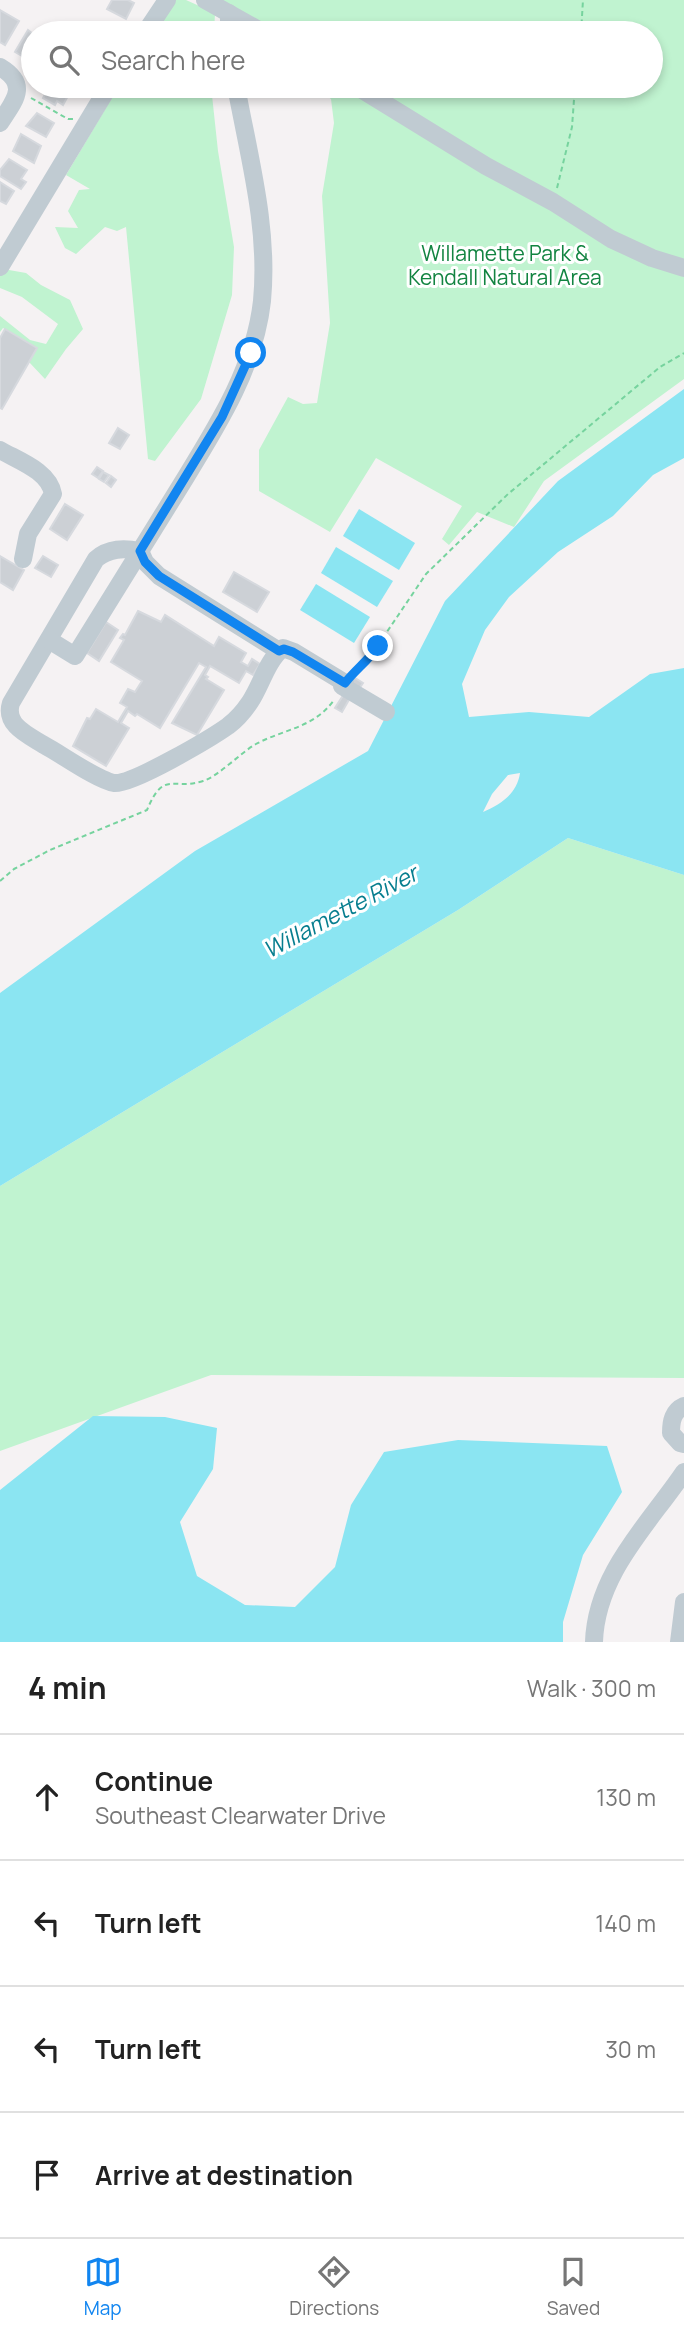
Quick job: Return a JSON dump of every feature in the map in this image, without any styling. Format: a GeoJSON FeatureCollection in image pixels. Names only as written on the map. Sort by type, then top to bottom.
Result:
{"type":"FeatureCollection","features":[{"type":"Feature","properties":{"kind":"street"},"geometry":{"type":"LineString","coordinates":[[153,21],[167,0]]}},
{"type":"Feature","properties":{"kind":"street"},"geometry":{"type":"LineString","coordinates":[[205,0],[243,21]]}},
{"type":"Feature","properties":{"kind":"street"},"geometry":{"type":"LineString","coordinates":[[229,13],[229,21]]}},
{"type":"Feature","properties":{"kind":"street"},"geometry":{"type":"LineString","coordinates":[[0,66],[15,79],[18,87],[17,96],[0,123]]}},
{"type":"Feature","properties":{"kind":"street"},"geometry":{"type":"LineString","coordinates":[[0,268],[102,98]]}},
{"type":"Feature","properties":{"kind":"street"},"geometry":{"type":"LineString","coordinates":[[48,640],[75,656],[222,417],[239,382],[256,334],[262,293],[263,248],[238,98]]}},
{"type":"Feature","properties":{"kind":"street"},"geometry":{"type":"LineString","coordinates":[[376,98],[611,239],[652,258],[684,268]]}},
{"type":"Feature","properties":{"kind":"street"},"geometry":{"type":"LineString","coordinates":[[0,450],[41,474],[51,485],[53,494],[28,534],[23,559]]}},
{"type":"Feature","properties":{"kind":"street"},"geometry":{"type":"LineString","coordinates":[[140,551],[128,548],[109,551],[96,559],[11,703],[10,718],[17,727],[38,741],[106,781],[116,783],[131,780],[227,726],[250,702],[279,651],[284,649],[293,652],[386,712]]}},
{"type":"Feature","properties":{"kind":"street"},"geometry":{"type":"LineString","coordinates":[[140,551],[145,562],[159,576],[279,651]]}},
{"type":"Feature","properties":{"kind":"street"},"geometry":{"type":"LineString","coordinates":[[684,1406],[680,1407],[671,1420],[671,1433],[684,1444]]}},
{"type":"Feature","properties":{"kind":"street"},"geometry":{"type":"LineString","coordinates":[[594,1642],[595,1621],[611,1578],[634,1538],[665,1501],[684,1472]]}},
{"type":"Feature","properties":{"kind":"street"},"geometry":{"type":"LineString","coordinates":[[679,1642],[684,1602]]}},
{"type":"Feature","properties":{"kind":"path"},"geometry":{"type":"LineString","coordinates":[[582,21],[583,0]]}},
{"type":"Feature","properties":{"kind":"path"},"geometry":{"type":"LineString","coordinates":[[32,98],[68,119],[73,119]]}},
{"type":"Feature","properties":{"kind":"path"},"geometry":{"type":"LineString","coordinates":[[553,202],[572,127],[574,98]]}},
{"type":"Feature","properties":{"kind":"path"},"geometry":{"type":"LineString","coordinates":[[0,881],[14,869],[50,850],[148,810],[157,790],[164,784],[204,781],[256,744],[304,726],[320,716],[356,669],[368,660],[426,574],[508,494],[660,367],[684,353]]}},
{"type":"Feature","properties":{"kind":"green space"},"geometry":{"type":"Polygon","coordinates":[[[169,0],[186,0],[215,13],[215,21],[156,21],[169,0]]]}},
{"type":"Feature","properties":{"kind":"green space","name":"Willamette Park & Kendall Natural Area"},"geometry":{"type":"Polygon","coordinates":[[[221,0],[684,0],[684,379],[544,481],[514,527],[477,512],[449,545],[442,539],[462,506],[376,458],[330,532],[259,491],[259,450],[288,397],[303,404],[317,403],[330,323],[322,196],[334,123],[330,98],[663,98],[663,21],[256,21],[221,0]]]}},
{"type":"Feature","properties":{"kind":"green space"},"geometry":{"type":"Polygon","coordinates":[[[112,98],[212,98],[234,247],[232,295],[201,399],[155,461],[148,459],[126,227],[117,231],[105,227],[76,254],[65,248],[55,227],[78,228],[68,211],[79,190],[90,189],[66,175],[112,98]]]}},
{"type":"Feature","properties":{"kind":"green space"},"geometry":{"type":"Polygon","coordinates":[[[9,270],[26,273],[41,285],[70,300],[83,329],[45,379],[29,362],[37,348],[3,328],[0,332],[0,316],[30,340],[46,344],[58,324],[22,297],[0,288],[0,272],[9,270]]]}},
{"type":"Feature","properties":{"kind":"green space"},"geometry":{"type":"Polygon","coordinates":[[[568,838],[684,875],[684,1378],[211,1375],[0,1451],[0,1186],[458,910],[568,838]]]}},
{"type":"Feature","properties":{"kind":"water","name":"Willamette River"},"geometry":{"type":"Polygon","coordinates":[[[684,389],[684,458],[653,475],[613,516],[558,552],[509,597],[485,630],[462,684],[469,717],[529,712],[589,717],[650,674],[684,668],[684,875],[568,838],[458,910],[0,1186],[0,993],[195,851],[368,751],[445,601],[558,481],[684,389]],[[520,773],[508,775],[492,794],[483,812],[507,797],[520,773]]]}},
{"type":"Feature","properties":{"kind":"water"},"geometry":{"type":"Polygon","coordinates":[[[359,509],[415,543],[399,570],[343,536],[359,509]]]}},
{"type":"Feature","properties":{"kind":"water"},"geometry":{"type":"Polygon","coordinates":[[[336,547],[393,581],[377,607],[321,573],[336,547]]]}},
{"type":"Feature","properties":{"kind":"water"},"geometry":{"type":"Polygon","coordinates":[[[316,584],[370,617],[354,643],[300,610],[316,584]]]}},
{"type":"Feature","properties":{"kind":"water"},"geometry":{"type":"Polygon","coordinates":[[[93,1416],[165,1417],[217,1428],[213,1469],[180,1522],[197,1576],[245,1605],[295,1607],[335,1567],[351,1505],[384,1452],[458,1440],[607,1446],[622,1492],[583,1555],[563,1622],[563,1642],[0,1642],[0,1490],[93,1416]]]}},
{"type":"Feature","properties":{"kind":"building"},"geometry":{"type":"Polygon","coordinates":[[[112,0],[128,0],[134,3],[126,19],[107,9],[112,0]]]}},
{"type":"Feature","properties":{"kind":"building"},"geometry":{"type":"Polygon","coordinates":[[[0,10],[19,21],[5,45],[0,42],[0,10]]]}},
{"type":"Feature","properties":{"kind":"building"},"geometry":{"type":"Polygon","coordinates":[[[21,42],[21,55],[15,52],[21,42]]]}},
{"type":"Feature","properties":{"kind":"building"},"geometry":{"type":"Polygon","coordinates":[[[43,98],[67,98],[63,105],[57,101],[55,105],[43,98]]]}},
{"type":"Feature","properties":{"kind":"building"},"geometry":{"type":"Polygon","coordinates":[[[37,113],[54,123],[46,137],[26,126],[37,113]]]}},
{"type":"Feature","properties":{"kind":"building"},"geometry":{"type":"Polygon","coordinates":[[[21,134],[41,146],[34,163],[13,151],[21,134]]]}},
{"type":"Feature","properties":{"kind":"building"},"geometry":{"type":"Polygon","coordinates":[[[9,159],[27,170],[21,179],[26,182],[21,189],[0,176],[0,170],[9,159]]]}},
{"type":"Feature","properties":{"kind":"building"},"geometry":{"type":"Polygon","coordinates":[[[0,182],[14,191],[6,204],[0,201],[0,182]]]}},
{"type":"Feature","properties":{"kind":"building"},"geometry":{"type":"Polygon","coordinates":[[[5,329],[37,348],[2,409],[0,338],[5,329]]]}},
{"type":"Feature","properties":{"kind":"building"},"geometry":{"type":"Polygon","coordinates":[[[118,428],[129,435],[120,449],[109,443],[118,428]]]}},
{"type":"Feature","properties":{"kind":"building"},"geometry":{"type":"Polygon","coordinates":[[[97,467],[103,471],[98,478],[92,474],[97,467]]]}},
{"type":"Feature","properties":{"kind":"building"},"geometry":{"type":"Polygon","coordinates":[[[103,472],[109,475],[104,482],[99,479],[103,472]]]}},
{"type":"Feature","properties":{"kind":"building"},"geometry":{"type":"Polygon","coordinates":[[[111,476],[116,480],[111,487],[106,483],[111,476]]]}},
{"type":"Feature","properties":{"kind":"building"},"geometry":{"type":"Polygon","coordinates":[[[65,504],[83,515],[67,540],[50,529],[65,504]]]}},
{"type":"Feature","properties":{"kind":"building"},"geometry":{"type":"Polygon","coordinates":[[[0,556],[24,570],[13,590],[0,582],[0,556]]]}},
{"type":"Feature","properties":{"kind":"building"},"geometry":{"type":"Polygon","coordinates":[[[43,556],[58,565],[51,577],[35,568],[43,556]]]}},
{"type":"Feature","properties":{"kind":"building"},"geometry":{"type":"Polygon","coordinates":[[[234,572],[269,592],[257,612],[223,592],[234,572]]]}},
{"type":"Feature","properties":{"kind":"building"},"geometry":{"type":"Polygon","coordinates":[[[138,611],[161,622],[165,615],[214,646],[219,637],[246,653],[241,662],[248,666],[252,659],[260,664],[253,675],[246,671],[239,683],[210,666],[205,675],[208,677],[206,679],[224,690],[197,735],[172,723],[206,667],[199,663],[160,728],[128,711],[121,723],[129,728],[106,766],[73,746],[87,718],[90,719],[96,709],[118,722],[127,707],[120,703],[128,689],[135,692],[142,681],[111,662],[124,640],[120,638],[125,635],[138,611]]]}},
{"type":"Feature","properties":{"kind":"building"},"geometry":{"type":"Polygon","coordinates":[[[106,622],[118,630],[99,661],[87,653],[106,622]]]}},
{"type":"Feature","properties":{"kind":"building"},"geometry":{"type":"Polygon","coordinates":[[[352,676],[363,683],[359,689],[348,682],[352,676]]]}},
{"type":"Feature","properties":{"kind":"building"},"geometry":{"type":"Polygon","coordinates":[[[344,694],[350,698],[342,712],[335,708],[344,694]]]}},
{"type":"Feature","properties":{"kind":"route"},"geometry":{"type":"LineString","coordinates":[[251,353],[222,417],[140,551],[145,562],[159,576],[279,651],[287,649],[345,683],[378,646]]}}]}
